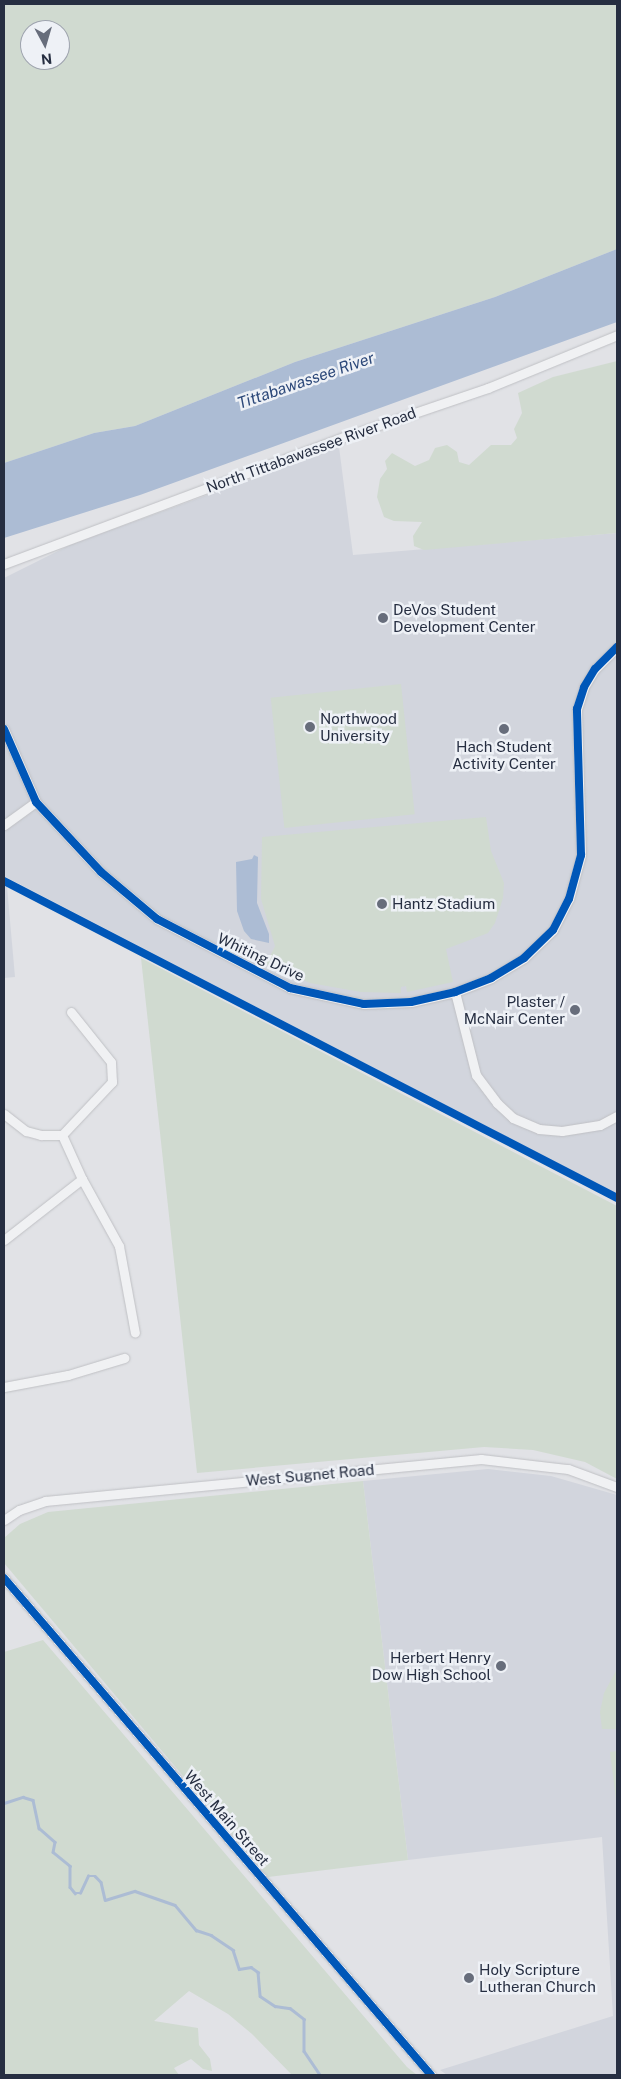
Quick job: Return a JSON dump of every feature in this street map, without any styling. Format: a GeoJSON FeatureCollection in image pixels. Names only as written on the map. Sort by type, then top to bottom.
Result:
{"type":"FeatureCollection","features":[{"type":"Feature","properties":{"kind":"street","name":"North Tittabawassee River Road"},"geometry":{"type":"LineString","coordinates":[[4,564],[344,437],[488,388],[617,335]]}},
{"type":"Feature","properties":{"kind":"street","name":"Whiting Drive"},"geometry":{"type":"LineString","coordinates":[[4,729],[36,802],[137,905],[178,931],[264,976],[314,996],[364,1004],[411,1002],[455,992],[491,978],[524,958],[553,930],[562,915],[575,884],[581,856],[577,709],[584,686],[594,669],[617,647]]}},
{"type":"Feature","properties":{"kind":"street"},"geometry":{"type":"LineString","coordinates":[[4,825],[36,802]]}},
{"type":"Feature","properties":{"kind":"street"},"geometry":{"type":"LineString","coordinates":[[455,992],[476,1075],[497,1103],[513,1118],[539,1129],[562,1131],[600,1124],[617,1116]]}},
{"type":"Feature","properties":{"kind":"street"},"geometry":{"type":"LineString","coordinates":[[62,1135],[68,1125],[107,1090],[114,1072],[111,1062],[72,1012]]}},
{"type":"Feature","properties":{"kind":"street"},"geometry":{"type":"LineString","coordinates":[[4,1114],[26,1130],[41,1135],[62,1135]]}},
{"type":"Feature","properties":{"kind":"street"},"geometry":{"type":"LineString","coordinates":[[62,1135],[82,1179],[119,1246],[135,1333]]}},
{"type":"Feature","properties":{"kind":"street"},"geometry":{"type":"LineString","coordinates":[[4,1240],[82,1179]]}},
{"type":"Feature","properties":{"kind":"street"},"geometry":{"type":"LineString","coordinates":[[4,1387],[68,1375],[124,1358]]}},
{"type":"Feature","properties":{"kind":"street","name":"West Sugnet Road"},"geometry":{"type":"LineString","coordinates":[[4,1520],[19,1510],[45,1501],[480,1459],[568,1469],[617,1487]]}},
{"type":"Feature","properties":{"kind":"street","name":"West Main Street"},"geometry":{"type":"LineString","coordinates":[[4,1578],[431,2075]]}},
{"type":"Feature","properties":{"kind":"shaded area"},"geometry":{"type":"Polygon","coordinates":[[[4,4],[617,4],[617,249],[495,297],[295,362],[135,426],[94,433],[4,463],[4,4]]]}},
{"type":"Feature","properties":{"kind":"shaded area"},"geometry":{"type":"Polygon","coordinates":[[[617,361],[617,533],[424,550],[414,546],[413,536],[422,522],[394,521],[384,517],[377,497],[380,479],[387,469],[385,461],[392,453],[415,466],[429,460],[435,448],[447,445],[457,452],[459,462],[469,465],[491,445],[511,445],[517,438],[514,429],[522,413],[518,393],[553,377],[617,361]]]}},
{"type":"Feature","properties":{"kind":"shaded area","name":"Northwood University"},"geometry":{"type":"Polygon","coordinates":[[[339,447],[353,555],[617,533],[617,1194],[4,876],[4,578],[70,545],[339,447]]]}},
{"type":"Feature","properties":{"kind":"shaded area"},"geometry":{"type":"Polygon","coordinates":[[[401,684],[415,814],[284,828],[271,698],[401,684]]]}},
{"type":"Feature","properties":{"kind":"shaded area","name":"Hantz Stadium"},"geometry":{"type":"Polygon","coordinates":[[[486,817],[491,851],[504,883],[503,898],[495,923],[488,933],[446,949],[453,982],[407,992],[406,986],[401,987],[401,993],[361,992],[310,983],[266,964],[275,946],[261,899],[262,837],[486,817]]]}},
{"type":"Feature","properties":{"kind":"shaded area"},"geometry":{"type":"Polygon","coordinates":[[[4,886],[7,887],[15,977],[4,978],[4,886]]]}},
{"type":"Feature","properties":{"kind":"shaded area"},"geometry":{"type":"Polygon","coordinates":[[[141,958],[617,1206],[617,1479],[585,1462],[533,1450],[484,1447],[197,1473],[141,958]]]}},
{"type":"Feature","properties":{"kind":"shaded area","name":"Herbert Henry Dow High School"},"geometry":{"type":"Polygon","coordinates":[[[488,1469],[551,1476],[617,1495],[617,2075],[447,2075],[440,2070],[613,2016],[602,1837],[408,1860],[363,1481],[488,1469]]]}},
{"type":"Feature","properties":{"kind":"shaded area"},"geometry":{"type":"Polygon","coordinates":[[[363,1481],[408,1860],[268,1877],[4,1563],[4,1538],[20,1524],[48,1512],[363,1481]]]}},
{"type":"Feature","properties":{"kind":"shaded area"},"geometry":{"type":"Polygon","coordinates":[[[43,1640],[407,2067],[417,2075],[292,2075],[252,2034],[228,2014],[189,1991],[154,2021],[198,2028],[199,2045],[210,2059],[212,2071],[203,2069],[191,2059],[174,2068],[179,2075],[4,2075],[4,1652],[43,1640]]]}},
{"type":"Feature","properties":{"kind":"shaded area"},"geometry":{"type":"Polygon","coordinates":[[[617,1669],[617,1729],[602,1729],[600,1712],[604,1693],[617,1669]]]}},
{"type":"Feature","properties":{"kind":"shaded area"},"geometry":{"type":"Polygon","coordinates":[[[617,1751],[617,1808],[610,1752],[617,1751]]]}},
{"type":"Feature","properties":{"kind":"water","name":"Tittabawassee River"},"geometry":{"type":"Polygon","coordinates":[[[617,249],[617,322],[140,495],[4,538],[4,463],[94,433],[135,426],[295,362],[495,297],[617,249]]]}},
{"type":"Feature","properties":{"kind":"water"},"geometry":{"type":"Polygon","coordinates":[[[254,855],[258,857],[257,903],[269,934],[269,943],[251,939],[244,931],[237,911],[236,862],[252,859],[254,855]]]}},
{"type":"Feature","properties":{"kind":"waterway"},"geometry":{"type":"LineString","coordinates":[[4,1803],[23,1797],[33,1800],[39,1828],[55,1842],[53,1852],[70,1866],[70,1887],[75,1893],[80,1893],[88,1876],[95,1876],[101,1882],[105,1900],[135,1891],[175,1905],[196,1930],[211,1935],[233,1950],[239,1969],[251,1967],[258,1972],[260,1996],[275,2006],[290,2008],[304,2019],[304,2051],[320,2075]]}},
{"type":"Feature","properties":{"kind":"cycle path"},"geometry":{"type":"LineString","coordinates":[[4,729],[36,802],[101,872],[157,919],[290,988],[364,1004],[411,1002],[455,992],[491,978],[524,958],[553,930],[569,899],[581,855],[577,709],[584,687],[595,669],[617,647]]}},
{"type":"Feature","properties":{"kind":"cycle path"},"geometry":{"type":"LineString","coordinates":[[4,881],[617,1198]]}},
{"type":"Feature","properties":{"kind":"cycle path"},"geometry":{"type":"LineString","coordinates":[[4,1578],[431,2075]]}},
{"type":"Feature","properties":{"kind":"place","name":"DeVos Student Development Center"},"geometry":{"type":"Point","coordinates":[383,618]}},
{"type":"Feature","properties":{"kind":"place","name":"Northwood University"},"geometry":{"type":"Point","coordinates":[310,727]}},
{"type":"Feature","properties":{"kind":"place","name":"Hach Student Activity Center"},"geometry":{"type":"Point","coordinates":[504,729]}},
{"type":"Feature","properties":{"kind":"place","name":"Hantz Stadium"},"geometry":{"type":"Point","coordinates":[382,904]}},
{"type":"Feature","properties":{"kind":"place","name":"Plaster / McNair Center"},"geometry":{"type":"Point","coordinates":[575,1010]}},
{"type":"Feature","properties":{"kind":"place","name":"Herbert Henry Dow High School"},"geometry":{"type":"Point","coordinates":[501,1666]}},
{"type":"Feature","properties":{"kind":"place","name":"Holy Scripture Lutheran Church"},"geometry":{"type":"Point","coordinates":[469,1978]}}]}
